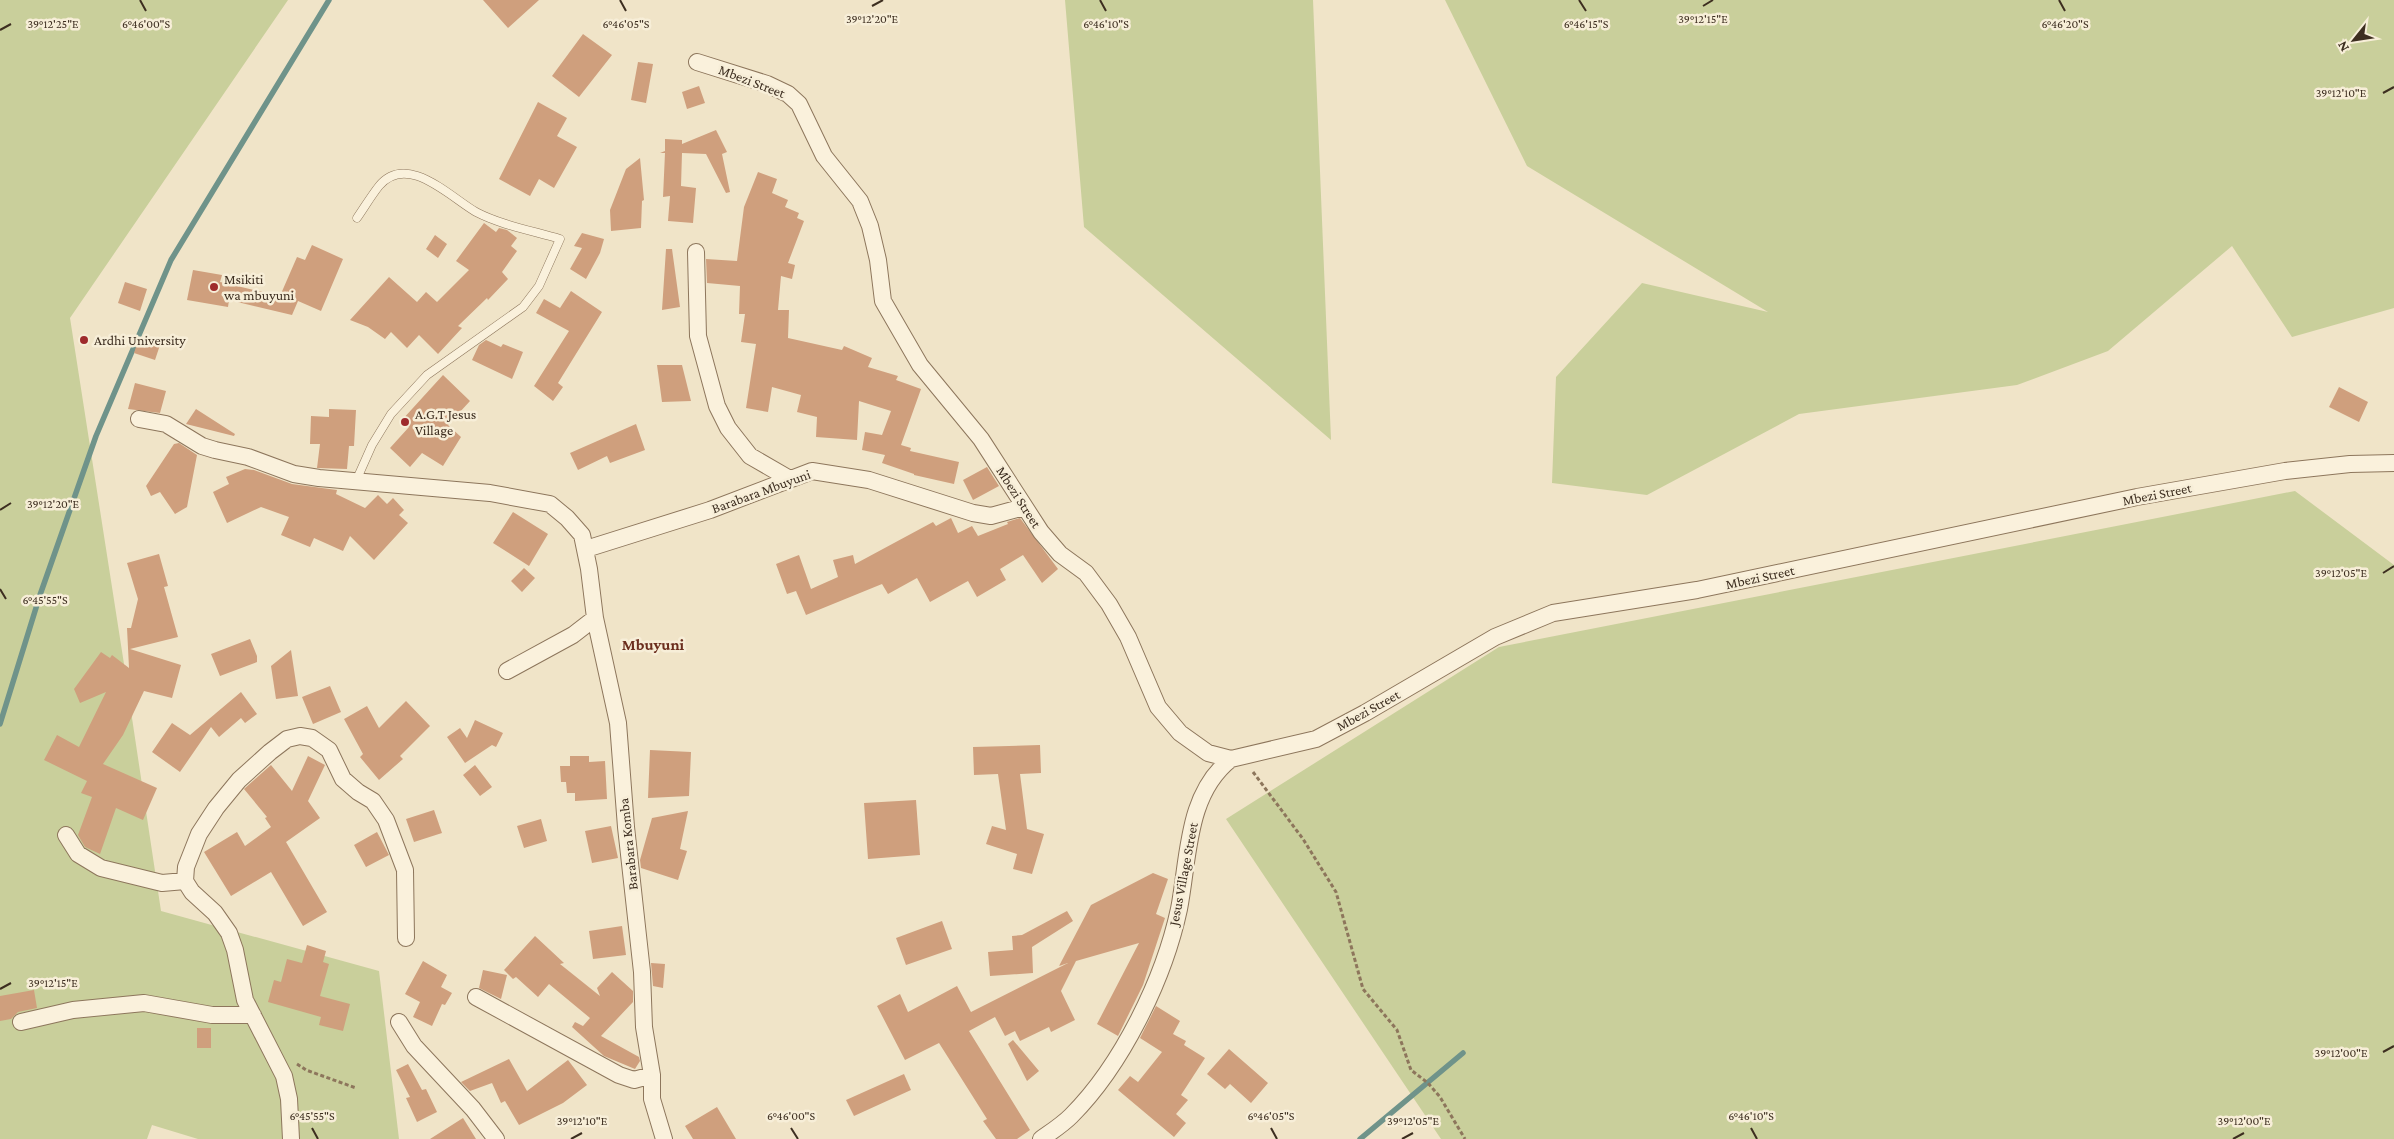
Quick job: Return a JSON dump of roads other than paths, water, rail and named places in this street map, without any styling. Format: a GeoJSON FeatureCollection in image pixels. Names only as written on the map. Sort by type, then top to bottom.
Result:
{"type":"FeatureCollection","features":[{"type":"Feature","properties":{"kind":"street","name":"Mbezi Street"},"geometry":{"type":"LineString","coordinates":[[697,62],[767,84],[788,94],[799,104],[824,156],[860,201],[870,226],[878,260],[883,301],[920,365],[981,440],[1009,481],[1024,508],[1060,554],[1086,573],[1110,604],[1128,637],[1158,708],[1180,733],[1208,753],[1237,758],[1316,739],[1365,713],[1495,637],[1553,613],[1697,590],[2137,497],[2285,471],[2350,464],[2394,463]]}},
{"type":"Feature","properties":{"kind":"street"},"geometry":{"type":"LineString","coordinates":[[696,252],[698,336],[717,406],[728,428],[750,456],[788,478]]}},
{"type":"Feature","properties":{"kind":"street","name":"Barabara Komba"},"geometry":{"type":"LineString","coordinates":[[139,419],[166,424],[202,446],[248,457],[277,469],[319,478],[490,493],[550,504],[567,518],[582,535],[586,549],[595,618],[618,723],[626,827],[642,972],[644,1027],[652,1075],[652,1099],[664,1139]]}},
{"type":"Feature","properties":{"kind":"street","name":"Barabara Mbuyuni"},"geometry":{"type":"LineString","coordinates":[[586,549],[710,510],[788,478],[812,471],[842,474],[897,488],[973,513],[991,516],[1024,508]]}},
{"type":"Feature","properties":{"kind":"street"},"geometry":{"type":"LineString","coordinates":[[507,671],[573,635],[595,618]]}},
{"type":"Feature","properties":{"kind":"street"},"geometry":{"type":"LineString","coordinates":[[291,1139],[289,1099],[284,1076],[245,1000],[236,950],[215,913],[192,892],[185,881],[186,867],[199,834],[216,808],[239,780],[287,739],[300,736],[312,738],[330,750],[343,779],[358,792],[373,801],[386,820],[405,870],[406,938]]}},
{"type":"Feature","properties":{"kind":"street","name":"Jesus Village Street"},"geometry":{"type":"LineString","coordinates":[[1041,1139],[1069,1118],[1089,1097],[1131,1035],[1156,984],[1178,910],[1197,808],[1208,783],[1237,758]]}},
{"type":"Feature","properties":{"kind":"street"},"geometry":{"type":"LineString","coordinates":[[66,835],[78,854],[102,868],[162,884],[185,881]]}},
{"type":"Feature","properties":{"kind":"street"},"geometry":{"type":"LineString","coordinates":[[476,996],[619,1074],[634,1080],[652,1075]]}},
{"type":"Feature","properties":{"kind":"street"},"geometry":{"type":"LineString","coordinates":[[21,1022],[73,1010],[144,1003],[212,1015],[253,1015]]}},
{"type":"Feature","properties":{"kind":"street"},"geometry":{"type":"LineString","coordinates":[[399,1022],[414,1046],[474,1109],[496,1139]]}},
{"type":"Feature","properties":{"kind":"lane"},"geometry":{"type":"LineString","coordinates":[[356,481],[372,445],[391,414],[427,375],[523,307],[539,286],[560,239],[476,212],[425,179],[410,174],[395,176],[380,185],[357,218]]}},
{"type":"Feature","properties":{"kind":"waterway"},"geometry":{"type":"LineString","coordinates":[[0,724],[40,595],[96,436],[171,260],[329,0]]}},
{"type":"Feature","properties":{"kind":"waterway"},"geometry":{"type":"LineString","coordinates":[[1360,1139],[1463,1053]]}},
{"type":"Feature","properties":{"kind":"place","name":"Msikiti wa mbuyuni"},"geometry":{"type":"Point","coordinates":[214,287]}},
{"type":"Feature","properties":{"kind":"place","name":"Ardhi University"},"geometry":{"type":"Point","coordinates":[84,340]}},
{"type":"Feature","properties":{"kind":"place","name":"A.G.T Jesus Village"},"geometry":{"type":"Point","coordinates":[405,422]}},
{"type":"Feature","properties":{"kind":"district","name":"Mbuyuni"},"geometry":{"type":"Point","coordinates":[653,644]}}]}
